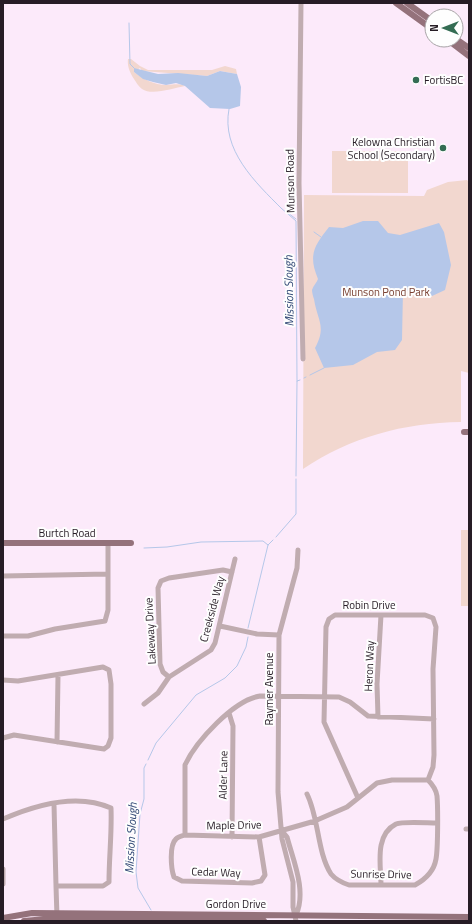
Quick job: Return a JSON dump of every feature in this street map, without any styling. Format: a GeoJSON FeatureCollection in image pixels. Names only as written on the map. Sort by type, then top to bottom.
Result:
{"type":"FeatureCollection","features":[{"type":"Feature","properties":{"kind":"main road"},"geometry":{"type":"LineString","coordinates":[[396,3],[411,6],[424,15]]}},
{"type":"Feature","properties":{"kind":"main road"},"geometry":{"type":"LineString","coordinates":[[411,6],[424,20]]}},
{"type":"Feature","properties":{"kind":"main road"},"geometry":{"type":"LineString","coordinates":[[458,48],[469,56]]}},
{"type":"Feature","properties":{"kind":"main road","name":"Burtch Road"},"geometry":{"type":"LineString","coordinates":[[3,543],[131,543]]}},
{"type":"Feature","properties":{"kind":"main road","name":"Gordon Drive"},"geometry":{"type":"LineString","coordinates":[[3,918],[32,913],[57,916],[264,921]]}},
{"type":"Feature","properties":{"kind":"main road","name":"Gordon Drive"},"geometry":{"type":"LineString","coordinates":[[24,921],[57,916],[296,918],[469,916]]}},
{"type":"Feature","properties":{"kind":"street","name":"Munson Road"},"geometry":{"type":"LineString","coordinates":[[300,3],[299,183],[303,359]]}},
{"type":"Feature","properties":{"kind":"street"},"geometry":{"type":"LineString","coordinates":[[3,636],[28,636],[55,629],[105,621],[108,610],[108,543]]}},
{"type":"Feature","properties":{"kind":"street","name":"Raymer Avenue"},"geometry":{"type":"LineString","coordinates":[[296,918],[300,907],[299,880],[287,837],[282,831],[278,806],[279,635],[297,568],[298,550]]}},
{"type":"Feature","properties":{"kind":"street","name":"Creekside Way"},"geometry":{"type":"LineString","coordinates":[[144,704],[158,693],[169,677],[211,650],[216,643],[223,604],[235,559]]}},
{"type":"Feature","properties":{"kind":"street","name":"Lakeway Drive"},"geometry":{"type":"LineString","coordinates":[[169,677],[163,672],[160,664],[158,588],[161,581],[169,578],[223,570],[232,572]]}},
{"type":"Feature","properties":{"kind":"street"},"geometry":{"type":"LineString","coordinates":[[3,576],[108,574]]}},
{"type":"Feature","properties":{"kind":"street","name":"Robin Drive"},"geometry":{"type":"LineString","coordinates":[[358,798],[327,732],[324,722],[326,627],[329,619],[335,615],[425,615],[433,618],[436,627],[433,669],[433,767],[428,780]]}},
{"type":"Feature","properties":{"kind":"street","name":"Heron Way"},"geometry":{"type":"LineString","coordinates":[[378,717],[377,684],[381,615]]}},
{"type":"Feature","properties":{"kind":"street"},"geometry":{"type":"LineString","coordinates":[[220,626],[257,634],[279,635]]}},
{"type":"Feature","properties":{"kind":"street"},"geometry":{"type":"LineString","coordinates":[[3,680],[18,681],[103,667],[109,670],[111,684],[111,738],[108,746],[104,749],[14,735],[3,738]]}},
{"type":"Feature","properties":{"kind":"street"},"geometry":{"type":"LineString","coordinates":[[57,742],[58,675]]}},
{"type":"Feature","properties":{"kind":"street"},"geometry":{"type":"LineString","coordinates":[[185,835],[185,765],[190,755],[216,724],[252,697],[339,697],[350,702],[368,716],[434,719]]}},
{"type":"Feature","properties":{"kind":"street","name":"Alder Lane"},"geometry":{"type":"LineString","coordinates":[[229,713],[233,726],[232,837]]}},
{"type":"Feature","properties":{"kind":"street"},"geometry":{"type":"LineString","coordinates":[[282,831],[315,821],[347,808],[377,783],[392,780],[428,780]]}},
{"type":"Feature","properties":{"kind":"street","name":"Sunrise Drive"},"geometry":{"type":"LineString","coordinates":[[307,794],[312,804],[326,864],[332,875],[340,882],[350,885],[416,885],[425,880],[432,870],[436,859],[436,796],[434,785],[428,780]]}},
{"type":"Feature","properties":{"kind":"street"},"geometry":{"type":"LineString","coordinates":[[3,819],[21,811],[54,804],[74,802],[111,808],[112,826],[109,847],[109,882],[103,886],[56,886]]}},
{"type":"Feature","properties":{"kind":"street"},"geometry":{"type":"LineString","coordinates":[[54,804],[57,916]]}},
{"type":"Feature","properties":{"kind":"street"},"geometry":{"type":"LineString","coordinates":[[381,886],[380,848],[382,840],[389,830],[396,824],[436,823]]}},
{"type":"Feature","properties":{"kind":"street","name":"Maple Drive"},"geometry":{"type":"LineString","coordinates":[[185,835],[259,837],[282,831]]}},
{"type":"Feature","properties":{"kind":"street","name":"Cedar Way"},"geometry":{"type":"LineString","coordinates":[[185,835],[176,838],[172,844],[172,870],[174,877],[182,881],[252,883],[261,881],[265,875],[259,837]]}},
{"type":"Feature","properties":{"kind":"street"},"geometry":{"type":"LineString","coordinates":[[3,869],[3,884]]}},
{"type":"Feature","properties":{"kind":"green space"},"geometry":{"type":"Polygon","coordinates":[[[128,59],[131,59],[148,70],[212,70],[225,66],[236,69],[237,74],[220,71],[207,76],[142,71],[140,68],[134,72],[149,81],[162,85],[177,84],[185,86],[151,92],[142,89],[133,77],[129,69],[128,59]]]}},
{"type":"Feature","properties":{"kind":"green space"},"geometry":{"type":"Polygon","coordinates":[[[332,151],[408,151],[408,193],[332,193],[332,151]]]}},
{"type":"Feature","properties":{"kind":"green space","name":"Munson Pond Park"},"geometry":{"type":"Polygon","coordinates":[[[467,180],[469,182],[469,373],[461,371],[461,422],[419,425],[378,434],[340,448],[303,469],[304,195],[424,196],[427,190],[448,182],[467,180]]]}},
{"type":"Feature","properties":{"kind":"green space"},"geometry":{"type":"Polygon","coordinates":[[[461,530],[469,530],[469,606],[461,606],[461,530]]]}},
{"type":"Feature","properties":{"kind":"water"},"geometry":{"type":"Polygon","coordinates":[[[134,68],[158,74],[178,73],[207,76],[220,71],[237,74],[241,87],[240,106],[230,109],[210,108],[185,86],[176,83],[166,85],[143,79],[134,72],[134,68]]]}},
{"type":"Feature","properties":{"kind":"water"},"geometry":{"type":"Polygon","coordinates":[[[363,221],[378,221],[388,233],[400,235],[439,223],[444,232],[451,265],[445,290],[432,296],[403,290],[402,340],[395,350],[377,352],[353,365],[324,368],[315,348],[319,340],[321,328],[312,291],[318,279],[313,263],[314,251],[316,245],[329,227],[343,228],[363,221]]]}},
{"type":"Feature","properties":{"kind":"waterway"},"geometry":{"type":"LineString","coordinates":[[129,23],[130,64],[134,68]]}},
{"type":"Feature","properties":{"kind":"waterway","name":"Mission Slough"},"geometry":{"type":"LineString","coordinates":[[229,109],[228,124],[230,138],[235,152],[251,176],[282,209]]}},
{"type":"Feature","properties":{"kind":"waterway","name":"Mission Slough"},"geometry":{"type":"LineString","coordinates":[[281,208],[296,221],[297,381]]}},
{"type":"Feature","properties":{"kind":"waterway","name":"Mission Slough"},"geometry":{"type":"LineString","coordinates":[[288,213],[296,219]]}},
{"type":"Feature","properties":{"kind":"waterway","name":"Mission Slough"},"geometry":{"type":"LineString","coordinates":[[314,232],[321,237]]}},
{"type":"Feature","properties":{"kind":"waterway","name":"Mission Slough"},"geometry":{"type":"LineString","coordinates":[[310,375],[324,368]]}},
{"type":"Feature","properties":{"kind":"waterway","name":"Mission Slough"},"geometry":{"type":"LineString","coordinates":[[296,476],[297,381],[300,380]]}},
{"type":"Feature","properties":{"kind":"waterway","name":"Mission Slough"},"geometry":{"type":"LineString","coordinates":[[276,537],[296,514],[296,479]]}},
{"type":"Feature","properties":{"kind":"waterway","name":"Mission Slough"},"geometry":{"type":"LineString","coordinates":[[248,628],[268,545],[273,540]]}},
{"type":"Feature","properties":{"kind":"waterway"},"geometry":{"type":"LineString","coordinates":[[144,548],[167,547],[201,542],[263,541],[268,545]]}},
{"type":"Feature","properties":{"kind":"waterway","name":"Mission Slough"},"geometry":{"type":"LineString","coordinates":[[148,760],[156,743],[196,695],[225,678],[237,666],[246,647],[248,637]]}},
{"type":"Feature","properties":{"kind":"waterway","name":"Mission Slough"},"geometry":{"type":"LineString","coordinates":[[146,764],[144,768],[144,799],[140,814],[136,872],[138,888],[151,910]]}},
{"type":"Feature","properties":{"kind":"place","name":"FortisBC"},"geometry":{"type":"Point","coordinates":[416,80]}},
{"type":"Feature","properties":{"kind":"place","name":"Kelowna Christian School (Secondary)"},"geometry":{"type":"Point","coordinates":[443,148]}}]}
